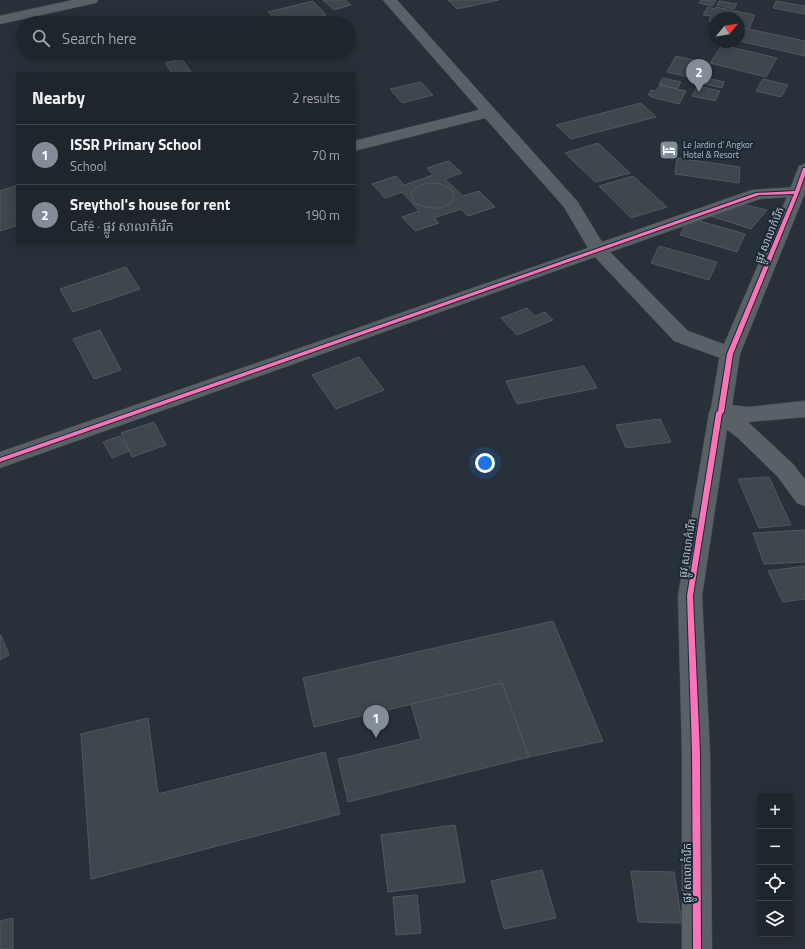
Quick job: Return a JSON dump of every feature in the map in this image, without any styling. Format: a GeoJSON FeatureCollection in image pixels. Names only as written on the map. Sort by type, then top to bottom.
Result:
{"type":"FeatureCollection","features":[{"type":"Feature","properties":{"kind":"street"},"geometry":{"type":"LineString","coordinates":[[18,16],[91,0]]}},
{"type":"Feature","properties":{"kind":"street"},"geometry":{"type":"LineString","coordinates":[[390,0],[571,205],[598,250],[681,336],[730,354]]}},
{"type":"Feature","properties":{"kind":"street"},"geometry":{"type":"LineString","coordinates":[[0,20],[16,16]]}},
{"type":"Feature","properties":{"kind":"street"},"geometry":{"type":"LineString","coordinates":[[356,145],[489,112]]}},
{"type":"Feature","properties":{"kind":"street","name":"ផ្លូវ សាលាកំរើក"},"geometry":{"type":"LineString","coordinates":[[698,949],[696,752],[690,596],[730,354],[797,192],[805,169]]}},
{"type":"Feature","properties":{"kind":"street"},"geometry":{"type":"LineString","coordinates":[[0,460],[758,194],[797,192]]}},
{"type":"Feature","properties":{"kind":"street"},"geometry":{"type":"LineString","coordinates":[[720,413],[749,415],[805,409]]}},
{"type":"Feature","properties":{"kind":"street"},"geometry":{"type":"LineString","coordinates":[[720,413],[746,432],[786,471],[805,497]]}},
{"type":"Feature","properties":{"kind":"building"},"geometry":{"type":"Polygon","coordinates":[[[323,0],[345,0],[351,5],[334,10],[323,0]]]}},
{"type":"Feature","properties":{"kind":"building"},"geometry":{"type":"Polygon","coordinates":[[[448,0],[499,0],[457,9],[448,0]]]}},
{"type":"Feature","properties":{"kind":"building"},"geometry":{"type":"Polygon","coordinates":[[[701,0],[716,0],[712,6],[699,3],[701,0]]]}},
{"type":"Feature","properties":{"kind":"building"},"geometry":{"type":"Polygon","coordinates":[[[313,1],[326,15],[272,16],[268,12],[313,1]]]}},
{"type":"Feature","properties":{"kind":"building"},"geometry":{"type":"Polygon","coordinates":[[[719,1],[737,4],[734,9],[717,5],[719,1]]]}},
{"type":"Feature","properties":{"kind":"building"},"geometry":{"type":"Polygon","coordinates":[[[776,1],[805,6],[805,14],[773,8],[776,1]]]}},
{"type":"Feature","properties":{"kind":"building"},"geometry":{"type":"Polygon","coordinates":[[[708,7],[715,9],[716,7],[740,12],[709,12],[709,16],[703,15],[708,7]]]}},
{"type":"Feature","properties":{"kind":"building"},"geometry":{"type":"Polygon","coordinates":[[[745,13],[755,15],[749,29],[745,28],[745,13]]]}},
{"type":"Feature","properties":{"kind":"building"},"geometry":{"type":"Polygon","coordinates":[[[745,28],[805,41],[805,56],[745,42],[745,28]]]}},
{"type":"Feature","properties":{"kind":"building"},"geometry":{"type":"Polygon","coordinates":[[[720,48],[735,48],[777,58],[766,77],[710,63],[720,48]]]}},
{"type":"Feature","properties":{"kind":"building"},"geometry":{"type":"Polygon","coordinates":[[[676,56],[702,62],[694,78],[667,72],[676,56]]]}},
{"type":"Feature","properties":{"kind":"building"},"geometry":{"type":"Polygon","coordinates":[[[183,60],[191,72],[172,72],[165,63],[183,60]]]}},
{"type":"Feature","properties":{"kind":"building"},"geometry":{"type":"Polygon","coordinates":[[[703,77],[724,82],[722,88],[700,83],[703,77]]]}},
{"type":"Feature","properties":{"kind":"building"},"geometry":{"type":"Polygon","coordinates":[[[663,78],[681,82],[677,89],[659,84],[663,78]]]}},
{"type":"Feature","properties":{"kind":"building"},"geometry":{"type":"Polygon","coordinates":[[[763,79],[788,85],[781,97],[756,91],[763,79]]]}},
{"type":"Feature","properties":{"kind":"building"},"geometry":{"type":"Polygon","coordinates":[[[421,82],[433,95],[402,103],[390,89],[421,82]]]}},
{"type":"Feature","properties":{"kind":"building"},"geometry":{"type":"Polygon","coordinates":[[[660,85],[686,91],[679,104],[648,95],[651,90],[656,91],[660,85]]]}},
{"type":"Feature","properties":{"kind":"building"},"geometry":{"type":"Polygon","coordinates":[[[698,86],[720,91],[715,101],[692,96],[698,86]]]}},
{"type":"Feature","properties":{"kind":"building"},"geometry":{"type":"Polygon","coordinates":[[[641,103],[656,117],[571,139],[556,125],[641,103]]]}},
{"type":"Feature","properties":{"kind":"building"},"geometry":{"type":"Polygon","coordinates":[[[598,143],[630,173],[595,182],[565,153],[598,143]]]}},
{"type":"Feature","properties":{"kind":"building"},"geometry":{"type":"Polygon","coordinates":[[[677,158],[740,167],[739,183],[675,174],[677,158]]]}},
{"type":"Feature","properties":{"kind":"building"},"geometry":{"type":"Polygon","coordinates":[[[449,161],[462,173],[445,179],[463,196],[479,191],[495,207],[468,216],[461,209],[434,218],[439,223],[415,231],[402,217],[419,211],[402,192],[385,198],[372,184],[396,176],[404,185],[433,175],[427,168],[449,161]]]}},
{"type":"Feature","properties":{"kind":"building"},"geometry":{"type":"Polygon","coordinates":[[[633,176],[667,207],[631,218],[599,186],[633,176]]]}},
{"type":"Feature","properties":{"kind":"building"},"geometry":{"type":"Polygon","coordinates":[[[428,183],[441,184],[452,190],[454,194],[452,202],[441,208],[421,206],[415,203],[411,195],[412,191],[421,185],[428,183]]]}},
{"type":"Feature","properties":{"kind":"building"},"geometry":{"type":"Polygon","coordinates":[[[16,186],[16,226],[0,231],[0,191],[16,186]]]}},
{"type":"Feature","properties":{"kind":"building"},"geometry":{"type":"Polygon","coordinates":[[[742,204],[767,210],[751,229],[708,215],[742,204]]]}},
{"type":"Feature","properties":{"kind":"building"},"geometry":{"type":"Polygon","coordinates":[[[689,218],[745,234],[737,252],[680,235],[689,218]]]}},
{"type":"Feature","properties":{"kind":"building"},"geometry":{"type":"Polygon","coordinates":[[[659,246],[717,262],[709,280],[651,263],[659,246]]]}},
{"type":"Feature","properties":{"kind":"building"},"geometry":{"type":"Polygon","coordinates":[[[126,267],[140,289],[73,312],[60,289],[126,267]]]}},
{"type":"Feature","properties":{"kind":"building"},"geometry":{"type":"Polygon","coordinates":[[[527,308],[535,316],[545,312],[553,320],[517,335],[501,318],[527,308]]]}},
{"type":"Feature","properties":{"kind":"building"},"geometry":{"type":"Polygon","coordinates":[[[100,330],[121,370],[94,379],[73,339],[100,330]]]}},
{"type":"Feature","properties":{"kind":"building"},"geometry":{"type":"Polygon","coordinates":[[[359,357],[384,390],[336,409],[312,375],[359,357]]]}},
{"type":"Feature","properties":{"kind":"building"},"geometry":{"type":"Polygon","coordinates":[[[584,366],[597,388],[517,404],[506,381],[584,366]]]}},
{"type":"Feature","properties":{"kind":"building"},"geometry":{"type":"Polygon","coordinates":[[[660,419],[671,442],[626,448],[616,425],[660,419]]]}},
{"type":"Feature","properties":{"kind":"building"},"geometry":{"type":"Polygon","coordinates":[[[154,422],[166,445],[132,457],[121,433],[154,422]]]}},
{"type":"Feature","properties":{"kind":"building"},"geometry":{"type":"Polygon","coordinates":[[[120,436],[129,451],[112,458],[103,442],[120,436]]]}},
{"type":"Feature","properties":{"kind":"building"},"geometry":{"type":"Polygon","coordinates":[[[769,477],[791,525],[759,528],[738,479],[769,477]]]}},
{"type":"Feature","properties":{"kind":"building"},"geometry":{"type":"Polygon","coordinates":[[[805,530],[805,562],[764,564],[753,533],[805,530]]]}},
{"type":"Feature","properties":{"kind":"building"},"geometry":{"type":"Polygon","coordinates":[[[805,566],[805,599],[783,602],[768,571],[805,566]]]}},
{"type":"Feature","properties":{"kind":"building"},"geometry":{"type":"Polygon","coordinates":[[[553,621],[603,741],[529,757],[502,683],[314,727],[303,678],[553,621]]]}},
{"type":"Feature","properties":{"kind":"building"},"geometry":{"type":"Polygon","coordinates":[[[0,635],[9,655],[0,660],[0,635]]]}},
{"type":"Feature","properties":{"kind":"building"},"geometry":{"type":"Polygon","coordinates":[[[502,683],[529,757],[348,802],[338,759],[421,739],[411,704],[502,683]]]}},
{"type":"Feature","properties":{"kind":"building"},"geometry":{"type":"Polygon","coordinates":[[[148,718],[158,794],[325,752],[340,814],[91,879],[81,734],[148,718]]]}},
{"type":"Feature","properties":{"kind":"building"},"geometry":{"type":"Polygon","coordinates":[[[455,825],[465,882],[388,892],[381,835],[455,825]]]}},
{"type":"Feature","properties":{"kind":"building"},"geometry":{"type":"Polygon","coordinates":[[[542,870],[556,918],[504,929],[491,881],[542,870]]]}},
{"type":"Feature","properties":{"kind":"building"},"geometry":{"type":"Polygon","coordinates":[[[631,871],[674,872],[682,923],[638,922],[631,871]]]}},
{"type":"Feature","properties":{"kind":"building"},"geometry":{"type":"Polygon","coordinates":[[[417,895],[421,933],[396,935],[393,897],[417,895]]]}},
{"type":"Feature","properties":{"kind":"building"},"geometry":{"type":"Polygon","coordinates":[[[13,918],[13,949],[0,949],[0,921],[13,918]]]}},
{"type":"Feature","properties":{"kind":"cycle path"},"geometry":{"type":"LineString","coordinates":[[697,949],[696,752],[690,596],[719,413],[721,412],[730,354],[797,192],[805,169]]}},
{"type":"Feature","properties":{"kind":"cycle path"},"geometry":{"type":"LineString","coordinates":[[0,460],[758,194],[797,192]]}},
{"type":"Feature","properties":{"kind":"place","name":"Sreythol's house for rent"},"geometry":{"type":"Point","coordinates":[699,92]}},
{"type":"Feature","properties":{"kind":"place","name":"Le Jardin d' Angkor Hotel & Resort"},"geometry":{"type":"Point","coordinates":[669,150]}},
{"type":"Feature","properties":{"kind":"place","name":"ISSR Primary School"},"geometry":{"type":"Point","coordinates":[376,738]}}]}
